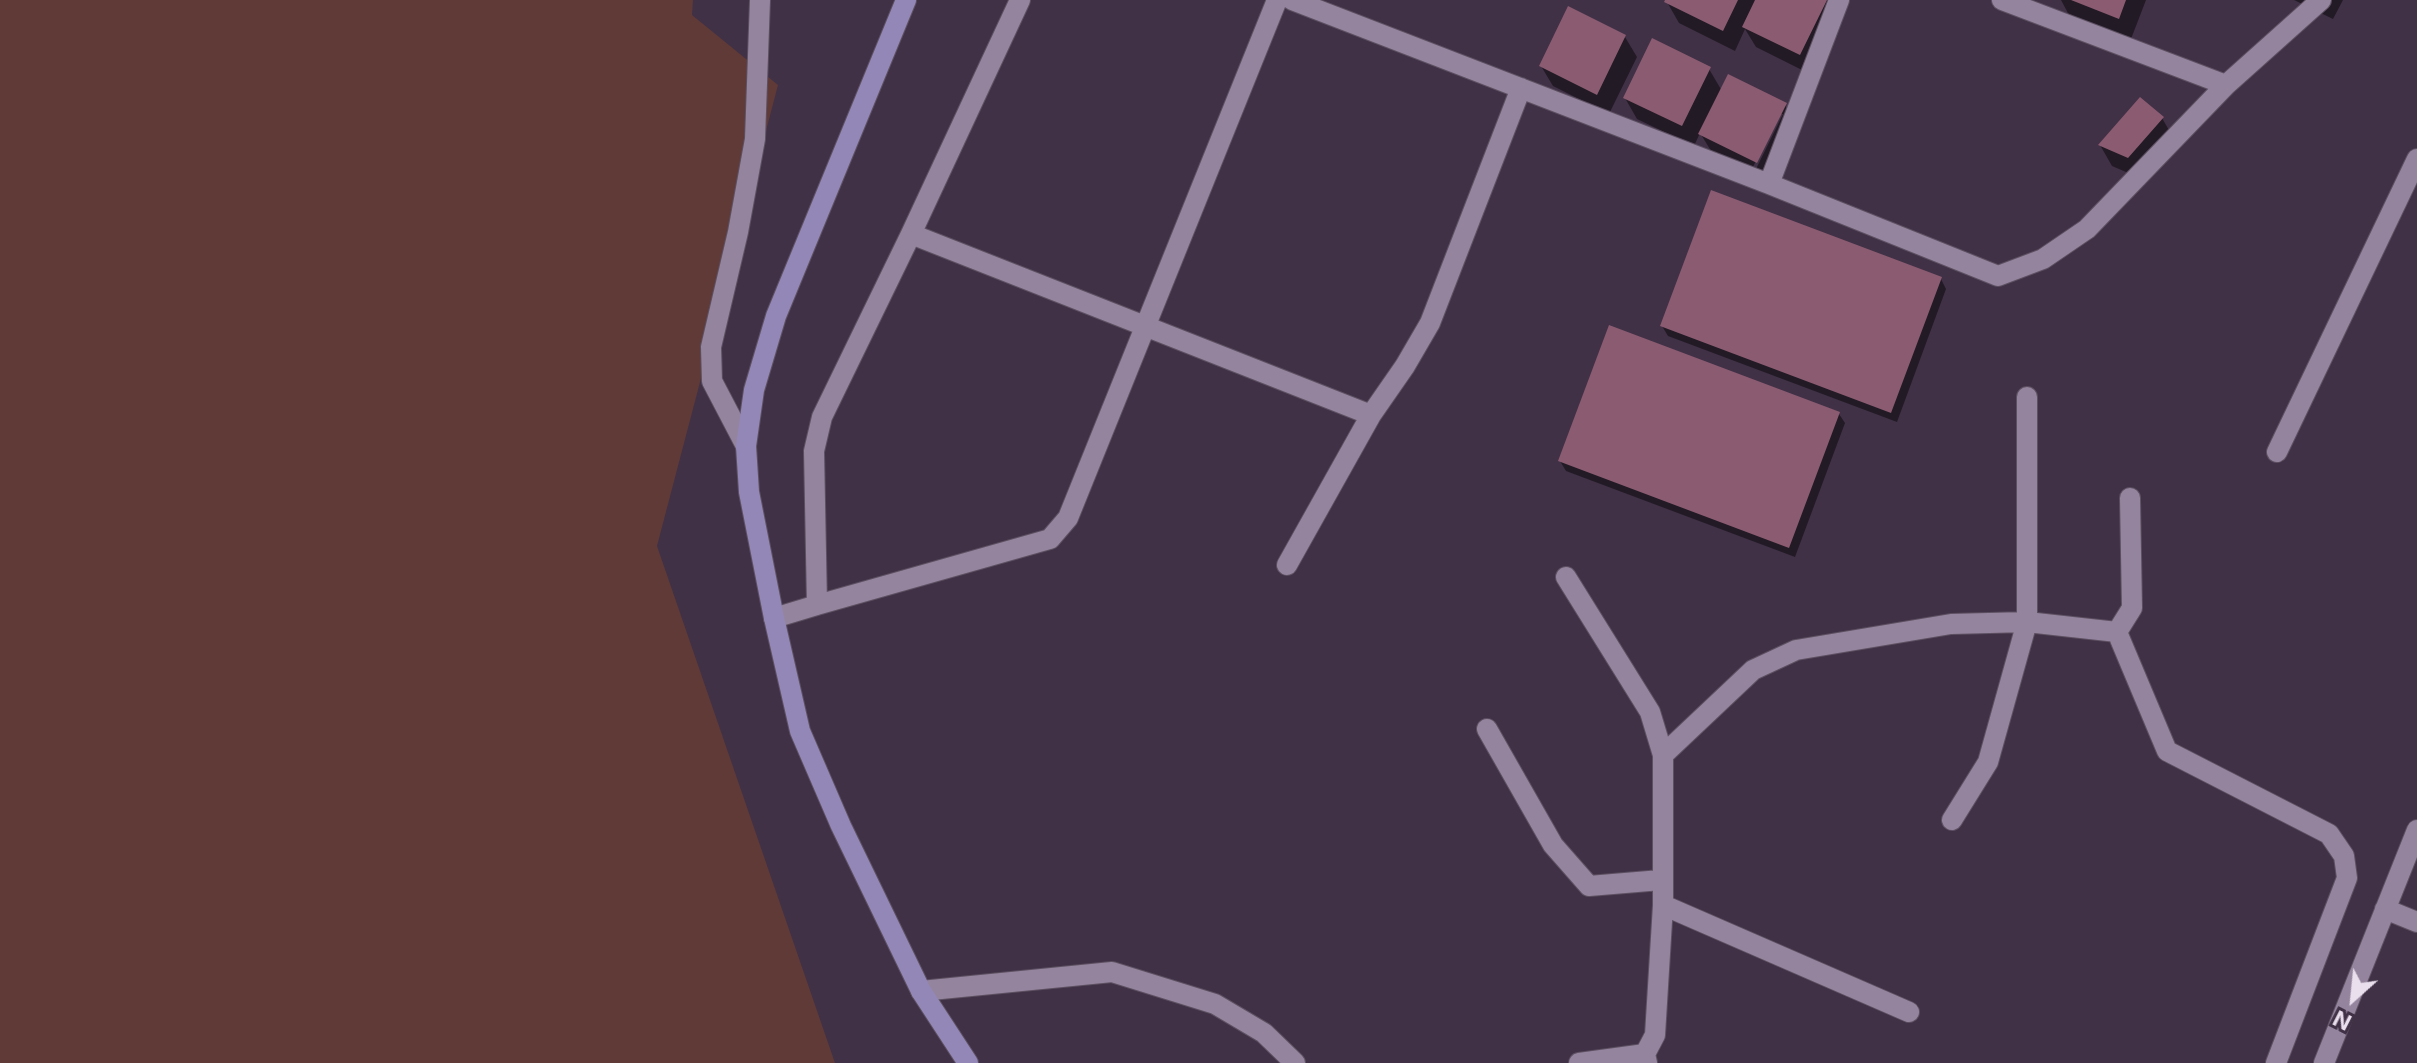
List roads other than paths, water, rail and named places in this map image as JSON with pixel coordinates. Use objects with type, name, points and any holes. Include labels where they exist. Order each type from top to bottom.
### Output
[{"type":"street","points":[[746,446],[712,381],[711,347],[738,232],[755,139],[760,0]]},
{"type":"street","points":[[906,0],[776,316],[754,390],[746,446],[749,492],[800,731],[841,826],[921,991],[968,1063]]},
{"type":"street","points":[[817,605],[814,451],[822,417],[1020,0]]},
{"type":"street","points":[[774,618],[1050,539],[1068,518],[1277,0]]},
{"type":"street","points":[[1292,0],[1998,276],[2043,259],[2087,229],[2226,85],[2321,0]]},
{"type":"street","points":[[1769,184],[1839,0]]},
{"type":"street","points":[[2002,0],[2226,85]]},
{"type":"street","points":[[1287,565],[1371,415],[1430,323],[1521,88]]},
{"type":"street","points":[[2277,452],[2417,159]]},
{"type":"street","points":[[911,234],[1371,415]]},
{"type":"street","points":[[1952,820],[1988,762],[2027,622],[2027,397]]},
{"type":"street","points":[[2117,632],[2132,608],[2130,498]]},
{"type":"street","points":[[1566,577],[1650,712],[1663,755],[1663,905],[1655,1035],[1646,1058],[1579,1063]]},
{"type":"street","points":[[1663,755],[1753,670],[1796,650],[1951,624],[2027,622],[2117,632]]},
{"type":"street","points":[[2117,632],[2167,751],[2329,834],[2344,856],[2347,878],[2276,1063]]},
{"type":"street","points":[[1487,729],[1553,845],[1589,886],[1661,880]]},
{"type":"street","points":[[2324,1063],[2417,830]]},
{"type":"street","points":[[1663,905],[1909,1012]]},
{"type":"street","points":[[2385,909],[2417,922]]},
{"type":"street","points":[[921,991],[1112,972],[1215,1004],[1264,1033],[1295,1063]]}]
